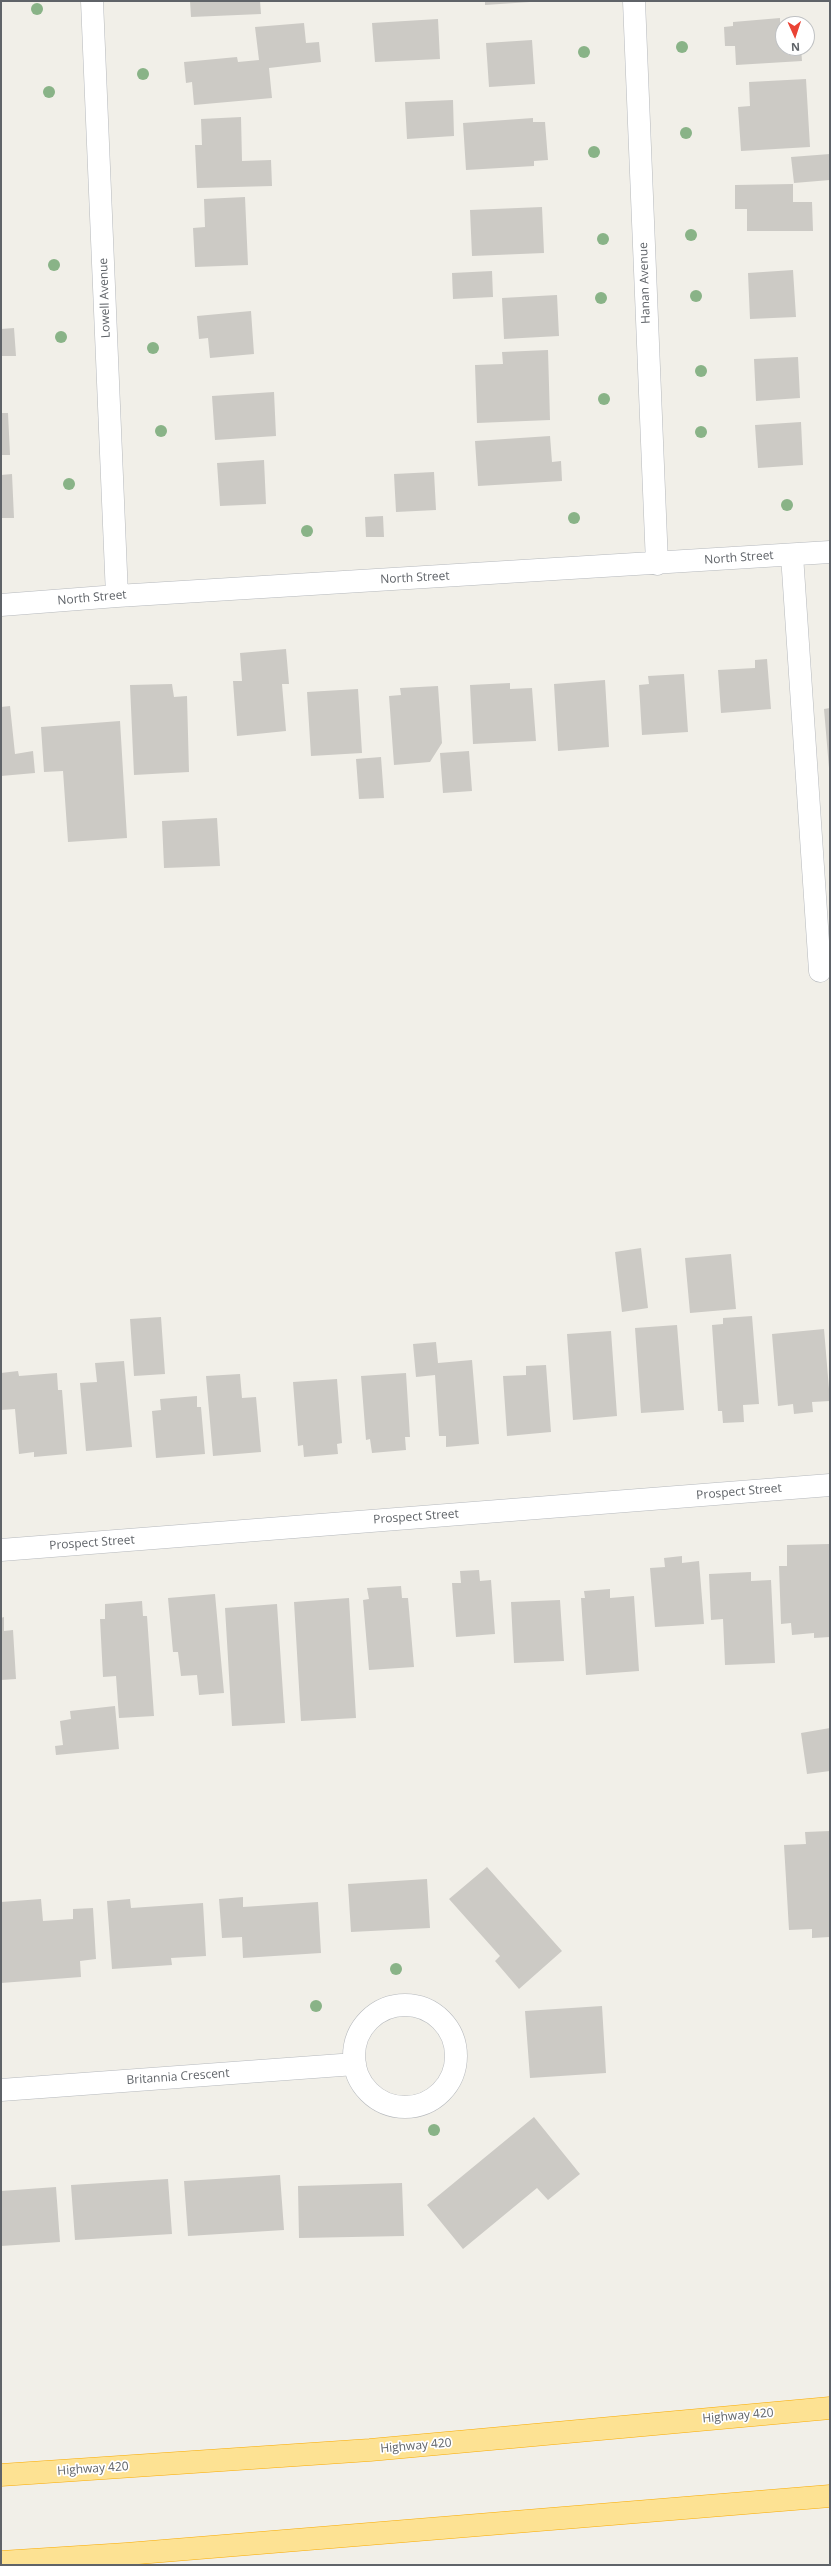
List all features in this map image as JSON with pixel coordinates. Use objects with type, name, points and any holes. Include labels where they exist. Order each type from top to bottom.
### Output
[{"type":"highway","name":"Highway 420","points":[[1,2475],[370,2450],[830,2408]]},
{"type":"highway","points":[[1,2562],[134,2554],[830,2496]]},
{"type":"street","name":"Lowell Avenue","points":[[92,1],[118,596]]},
{"type":"street","name":"Hanan Avenue","points":[[634,1],[657,564]]},
{"type":"street","name":"North Street","points":[[1,606],[118,596],[657,564],[830,552]]},
{"type":"street","points":[[792,554],[820,971]]},
{"type":"street","name":"Prospect Street","points":[[1,1550],[830,1485]]},
{"type":"street","points":[[394,2006],[412,2006],[425,2009],[440,2019],[449,2030],[456,2046],[456,2064],[450,2082],[438,2096],[419,2106],[402,2107],[379,2100],[365,2088],[356,2073],[355,2064],[355,2046],[361,2030],[373,2016],[394,2006]]},
{"type":"street","name":"Britannia Crescent","points":[[1,2090],[355,2064]]},
{"type":"building","points":[[190,1],[260,1],[261,14],[191,17]]},
{"type":"building","points":[[485,1],[530,1],[530,2],[485,5]]},
{"type":"building","points":[[775,18],[775,56],[802,56],[802,61],[736,65],[735,46],[725,46],[724,27],[733,26],[733,22]]},
{"type":"building","points":[[438,19],[440,59],[375,62],[372,23]]},
{"type":"building","points":[[304,23],[306,43],[319,42],[321,62],[269,68],[272,98],[194,105],[192,82],[186,83],[184,62],[237,57],[238,62],[259,60],[255,27]]},
{"type":"building","points":[[532,40],[535,84],[489,87],[486,43]]},
{"type":"building","points":[[806,79],[810,147],[741,151],[738,107],[750,106],[749,82]]},
{"type":"building","points":[[453,100],[454,136],[407,139],[405,102]]},
{"type":"building","points":[[241,117],[242,161],[271,160],[272,186],[197,188],[195,145],[202,145],[201,119]]},
{"type":"building","points":[[533,118],[533,122],[545,122],[548,160],[534,161],[534,166],[466,170],[463,123]]},
{"type":"building","points":[[830,154],[830,180],[794,183],[791,157]]},
{"type":"building","points":[[793,184],[793,202],[812,202],[813,231],[747,231],[747,209],[735,209],[735,185]]},
{"type":"building","points":[[245,197],[248,265],[195,267],[193,228],[205,227],[204,199]]},
{"type":"building","points":[[542,207],[544,253],[472,256],[470,210]]},
{"type":"building","points":[[793,270],[796,317],[750,319],[748,273]]},
{"type":"building","points":[[492,271],[493,297],[453,299],[452,273]]},
{"type":"building","points":[[557,295],[559,336],[504,339],[502,298]]},
{"type":"building","points":[[251,311],[254,354],[210,358],[208,338],[199,339],[197,316]]},
{"type":"building","points":[[14,328],[16,356],[1,356],[1,329]]},
{"type":"building","points":[[548,350],[550,420],[477,423],[475,365],[503,364],[502,352]]},
{"type":"building","points":[[798,357],[800,398],[756,401],[754,359]]},
{"type":"building","points":[[274,392],[276,436],[215,440],[212,396]]},
{"type":"building","points":[[1,413],[8,413],[10,455],[1,455]]},
{"type":"building","points":[[801,422],[803,465],[758,468],[755,425]]},
{"type":"building","points":[[550,436],[552,462],[561,461],[562,481],[478,486],[475,441]]},
{"type":"building","points":[[264,460],[266,504],[220,506],[217,463]]},
{"type":"building","points":[[434,472],[436,510],[396,512],[394,474]]},
{"type":"building","points":[[12,474],[14,518],[1,518],[1,475]]},
{"type":"building","points":[[383,516],[384,537],[366,537],[365,517]]},
{"type":"building","points":[[286,649],[289,684],[282,684],[286,731],[237,736],[233,681],[242,681],[240,653]]},
{"type":"building","points":[[767,659],[771,709],[721,713],[718,670],[755,668],[755,660]]},
{"type":"building","points":[[684,674],[688,732],[642,735],[639,685],[649,684],[648,676]]},
{"type":"building","points":[[605,680],[609,747],[558,751],[554,684]]},
{"type":"building","points":[[510,683],[510,689],[532,688],[536,741],[473,744],[470,685]]},
{"type":"building","points":[[172,684],[174,697],[187,696],[189,772],[134,775],[130,685]]},
{"type":"building","points":[[438,686],[442,743],[430,762],[394,765],[389,696],[401,695],[400,688]]},
{"type":"building","points":[[358,689],[362,753],[311,756],[307,692]]},
{"type":"building","points":[[10,706],[15,754],[33,751],[35,773],[1,776],[1,707]]},
{"type":"building","points":[[830,708],[830,768],[829,768],[824,709]]},
{"type":"building","points":[[120,721],[127,838],[68,842],[63,771],[44,772],[41,727]]},
{"type":"building","points":[[469,751],[472,791],[443,793],[440,753]]},
{"type":"building","points":[[381,757],[384,798],[359,799],[356,759]]},
{"type":"building","points":[[217,818],[220,866],[164,868],[162,821]]},
{"type":"building","points":[[641,1248],[648,1308],[622,1312],[615,1252]]},
{"type":"building","points":[[731,1254],[736,1309],[690,1313],[685,1258]]},
{"type":"building","points":[[752,1316],[759,1404],[743,1405],[744,1422],[723,1423],[722,1411],[718,1411],[712,1325],[723,1324],[723,1318]]},
{"type":"building","points":[[161,1317],[165,1374],[134,1376],[130,1319]]},
{"type":"building","points":[[677,1325],[684,1410],[641,1413],[635,1328]]},
{"type":"building","points":[[824,1329],[830,1401],[812,1402],[813,1412],[794,1414],[793,1404],[778,1406],[772,1334]]},
{"type":"building","points":[[611,1331],[617,1416],[573,1420],[567,1334]]},
{"type":"building","points":[[436,1342],[438,1363],[472,1360],[479,1444],[446,1447],[446,1436],[439,1436],[435,1375],[416,1377],[413,1344]]},
{"type":"building","points":[[124,1361],[132,1447],[86,1451],[80,1383],[97,1382],[95,1363]]},
{"type":"building","points":[[546,1365],[551,1432],[507,1436],[503,1376],[526,1375],[526,1366]]},
{"type":"building","points":[[18,1371],[19,1376],[57,1373],[58,1390],[62,1390],[67,1454],[34,1457],[34,1452],[19,1454],[15,1409],[1,1410],[1,1373]]},
{"type":"building","points":[[406,1373],[410,1437],[405,1437],[406,1450],[372,1453],[370,1439],[366,1440],[361,1376]]},
{"type":"building","points":[[240,1374],[242,1398],[256,1397],[261,1452],[213,1456],[206,1376]]},
{"type":"building","points":[[337,1379],[342,1443],[337,1444],[338,1454],[304,1457],[303,1445],[298,1446],[293,1382]]},
{"type":"building","points":[[197,1396],[197,1407],[201,1407],[205,1454],[156,1458],[152,1411],[161,1410],[160,1399]]},
{"type":"building","points":[[829,1544],[830,1637],[814,1638],[814,1633],[792,1635],[791,1623],[781,1624],[779,1566],[787,1566],[787,1545]]},
{"type":"building","points":[[682,1556],[682,1563],[699,1561],[704,1624],[655,1627],[650,1568],[665,1567],[664,1558]]},
{"type":"building","points":[[479,1570],[480,1581],[491,1580],[495,1634],[456,1637],[452,1583],[461,1583],[460,1571]]},
{"type":"building","points":[[751,1572],[751,1581],[771,1580],[775,1663],[725,1665],[723,1619],[711,1620],[709,1574]]},
{"type":"building","points":[[401,1586],[402,1598],[408,1598],[414,1667],[369,1670],[363,1600],[369,1599],[367,1588]]},
{"type":"building","points":[[610,1589],[610,1598],[634,1596],[639,1671],[586,1675],[581,1598],[585,1598],[584,1591]]},
{"type":"building","points":[[215,1594],[224,1693],[199,1695],[197,1675],[181,1676],[178,1652],[173,1652],[168,1598]]},
{"type":"building","points":[[349,1598],[356,1718],[301,1721],[294,1602]]},
{"type":"building","points":[[560,1600],[564,1661],[514,1663],[511,1602]]},
{"type":"building","points":[[142,1601],[143,1616],[147,1616],[154,1716],[119,1718],[116,1676],[103,1677],[100,1619],[105,1619],[105,1604]]},
{"type":"building","points":[[277,1604],[285,1723],[232,1726],[225,1608]]},
{"type":"building","points":[[4,1617],[4,1631],[13,1630],[16,1679],[1,1680],[1,1618]]},
{"type":"building","points":[[115,1706],[119,1749],[56,1755],[55,1746],[63,1745],[60,1721],[71,1719],[70,1711]]},
{"type":"building","points":[[830,1728],[830,1771],[807,1774],[801,1733]]},
{"type":"building","points":[[830,1831],[830,1937],[812,1938],[812,1929],[789,1930],[784,1845],[806,1844],[805,1832]]},
{"type":"building","points":[[487,1867],[562,1951],[519,1989],[495,1961],[500,1956],[449,1899]]},
{"type":"building","points":[[427,1879],[430,1928],[351,1932],[348,1884]]},
{"type":"building","points":[[243,1897],[243,1907],[318,1902],[321,1953],[243,1958],[242,1937],[222,1938],[219,1899]]},
{"type":"building","points":[[41,1899],[43,1921],[73,1919],[73,1909],[93,1908],[96,1959],[80,1961],[81,1977],[1,1983],[1,1902]]},
{"type":"building","points":[[130,1899],[131,1908],[203,1903],[206,1956],[171,1958],[172,1965],[112,1969],[107,1901]]},
{"type":"building","points":[[602,2006],[606,2073],[530,2078],[525,2011]]},
{"type":"building","points":[[534,2117],[580,2174],[548,2200],[537,2188],[463,2249],[427,2205]]},
{"type":"building","points":[[280,2175],[284,2230],[188,2236],[184,2181]]},
{"type":"building","points":[[168,2179],[172,2234],[75,2240],[71,2185]]},
{"type":"building","points":[[402,2183],[404,2236],[299,2238],[298,2186]]},
{"type":"building","points":[[56,2187],[60,2242],[1,2246],[1,2191]]}]
